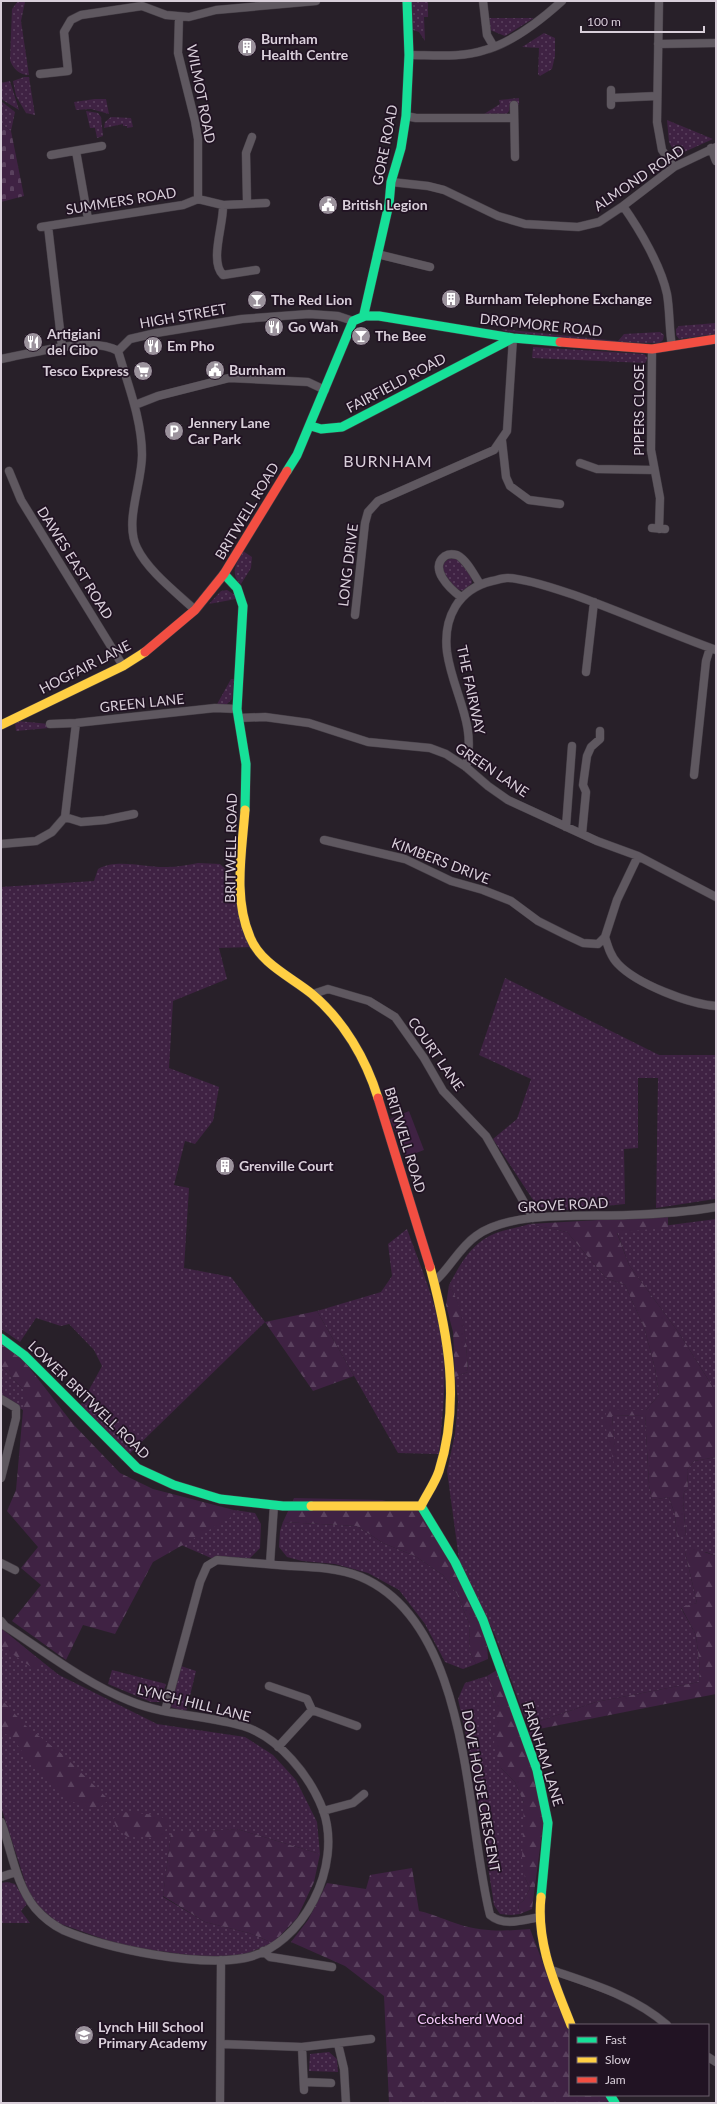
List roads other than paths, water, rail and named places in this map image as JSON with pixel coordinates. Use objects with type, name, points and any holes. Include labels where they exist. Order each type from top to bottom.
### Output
[{"type":"street","points":[[40,74],[68,71],[64,32],[68,23],[74,17],[86,13],[137,3],[166,15],[179,18],[189,18],[216,10],[316,1]]},
{"type":"street","name":"GORE ROAD","points":[[364,314],[364,308],[388,204],[391,182],[401,148],[406,116],[409,55],[407,1]]},
{"type":"street","points":[[483,1],[487,35],[494,46]]},
{"type":"street","points":[[409,55],[467,54],[485,50],[506,41],[541,19],[562,1]]},
{"type":"street","points":[[658,1],[657,122],[662,150],[674,168]]},
{"type":"street","name":"WILMOT ROAD","points":[[179,18],[178,53],[198,134],[198,199]]},
{"type":"street","points":[[658,44],[716,43]]},
{"type":"street","points":[[612,98],[657,96]]},
{"type":"street","points":[[514,105],[515,157]]},
{"type":"street","points":[[406,116],[416,118],[514,118]]},
{"type":"street","points":[[248,202],[246,153],[252,137]]},
{"type":"street","points":[[50,155],[102,146]]},
{"type":"street","points":[[714,148],[716,161]]},
{"type":"street","name":"ALMOND ROAD","points":[[391,182],[428,186],[444,190],[498,216],[525,224],[555,227],[578,227],[599,222],[674,168],[714,148]]},
{"type":"street","points":[[76,151],[88,220]]},
{"type":"street","points":[[198,199],[223,205],[248,202],[266,203]]},
{"type":"street","name":"SUMMERS ROAD","points":[[62,347],[53,258],[44,227],[189,204],[198,199]]},
{"type":"street","points":[[223,205],[223,216],[217,251],[219,271],[223,275],[232,275],[256,270]]},
{"type":"street","points":[[623,206],[634,222],[662,278],[667,295],[672,346]]},
{"type":"street","points":[[377,254],[430,267]]},
{"type":"street","points":[[421,265],[424,256]]},
{"type":"street","name":"HIGH STREET","points":[[118,351],[130,340],[162,331],[242,319],[309,314],[338,316],[353,321]]},
{"type":"street","points":[[353,321],[364,314]]},
{"type":"street","name":"DROPMORE ROAD","points":[[364,314],[514,338],[652,349],[716,339]]},
{"type":"street","name":"BRITWELL ROAD","points":[[353,321],[311,426],[297,456],[224,574],[236,585],[242,595],[237,708],[246,772],[241,871],[242,899],[244,919],[250,938],[261,953],[313,994],[342,1025],[363,1060],[374,1086],[435,1281],[447,1330],[450,1358],[450,1415],[447,1438],[439,1472],[421,1506]]},
{"type":"street","points":[[490,350],[493,344],[492,335]]},
{"type":"street","points":[[514,338],[507,431],[502,441],[506,477],[510,486],[529,500],[560,504]]},
{"type":"street","name":"FAIRFIELD ROAD","points":[[311,426],[321,429],[342,427],[514,338]]},
{"type":"street","points":[[1,359],[62,347],[110,346],[118,351],[134,405],[141,440],[141,474],[134,505],[133,530],[136,547],[145,561],[195,610]]},
{"type":"street","name":"PIPERS CLOSE","points":[[652,349],[651,450],[660,498],[659,529]]},
{"type":"street","points":[[134,405],[158,396],[229,378],[308,382],[325,390]]},
{"type":"street","name":"LONG DRIVE","points":[[355,616],[365,523],[368,512],[378,501],[494,450],[502,441]]},
{"type":"street","name":"PIPERS CLOSE","points":[[580,463],[597,469],[654,470]]},
{"type":"street","name":"DAWES EAST ROAD","points":[[9,471],[20,500],[123,666]]},
{"type":"street","points":[[461,597],[454,592],[439,573],[439,561],[447,555],[455,554],[461,558],[480,584]]},
{"type":"street","name":"HOGFAIR LANE","points":[[3,722],[123,666],[146,651],[195,610],[224,574]]},
{"type":"street","name":"THE FAIRWAY","points":[[466,767],[470,754],[470,733],[447,652],[448,622],[461,597],[480,584],[507,578],[551,587],[645,621],[713,649],[706,662],[694,775]]},
{"type":"street","points":[[586,672],[594,602]]},
{"type":"street","name":"GREEN LANE","points":[[50,724],[76,723],[201,709],[237,708]]},
{"type":"street","name":"GREEN LANE","points":[[238,718],[265,717],[302,722],[368,742],[430,748],[446,754],[466,767],[488,786],[508,800],[582,834],[638,856],[716,898]]},
{"type":"street","points":[[1,844],[36,841],[52,832],[65,817],[76,723]]},
{"type":"street","points":[[582,834],[586,792],[583,785],[587,756],[591,747],[600,740],[600,732]]},
{"type":"street","points":[[566,827],[572,746]]},
{"type":"street","points":[[65,817],[81,822],[105,820],[134,814]]},
{"type":"street","name":"KIMBERS DRIVE","points":[[324,840],[405,859],[451,881],[483,890],[511,901],[538,921],[583,942],[598,944],[605,937]]},
{"type":"street","points":[[638,856],[617,900],[605,937],[610,953],[618,964],[659,990],[716,1006]]},
{"type":"street","name":"COURT LANE","points":[[313,994],[328,989],[369,1002],[394,1017],[424,1058],[443,1091],[486,1136],[533,1218]]},
{"type":"street","name":"GROVE ROAD","points":[[435,1281],[476,1236],[492,1227],[507,1222],[533,1218],[676,1213],[716,1207]]},
{"type":"street","name":"LOWER BRITWELL ROAD","points":[[1,1338],[24,1355],[137,1468],[174,1485],[220,1499],[274,1505],[421,1506]]},
{"type":"street","points":[[1,1399],[16,1408],[16,1418],[2,1478]]},
{"type":"street","points":[[270,1564],[274,1505]]},
{"type":"street","name":"FARNHAM LANE","points":[[421,1506],[441,1536],[483,1620],[522,1727],[540,1784],[547,1814],[540,1917],[551,1970],[571,2024]]},
{"type":"street","name":"DOVE HOUSE CRESCENT","points":[[165,1711],[200,1582],[207,1566],[217,1560],[329,1568],[361,1577],[385,1592],[404,1608],[424,1636],[446,1684],[462,1742],[490,1915],[496,1920],[504,1922],[540,1917]]},
{"type":"street","points":[[2,1566],[14,1570]]},
{"type":"street","name":"LYNCH HILL LANE","points":[[1,1621],[5,1626],[91,1683],[131,1702],[165,1711],[243,1726],[264,1736],[278,1747],[297,1766],[316,1794],[329,1832],[328,1864],[322,1880],[306,1912],[290,1934],[263,1952],[246,1958],[221,1960],[141,1952],[61,1929],[36,1909],[23,1890],[1,1822]]},
{"type":"street","points":[[269,1686],[307,1699],[312,1710],[357,1726]]},
{"type":"street","points":[[278,1747],[312,1710]]},
{"type":"street","points":[[323,1811],[353,1803],[364,1794]]},
{"type":"street","points":[[1,1877],[16,1872]]},
{"type":"street","points":[[263,1952],[270,1957],[332,1967]]},
{"type":"street","points":[[220,2103],[221,1960]]},
{"type":"street","points":[[551,1970],[621,1995],[647,2009],[666,2024]]},
{"type":"street","points":[[221,2044],[302,2047],[371,2039]]},
{"type":"street","points":[[338,2044],[344,2068],[346,2103]]},
{"type":"street","points":[[302,2047],[304,2086],[331,2083]]},
{"type":"place","name":"Burnham Health Centre","points":[[247,47]]},
{"type":"place","name":"British Legion","points":[[328,205]]},
{"type":"place","name":"Burnham Telephone Exchange","points":[[451,299]]},
{"type":"place","name":"The Red Lion","points":[[257,300]]},
{"type":"place","name":"Go Wah","points":[[274,327]]},
{"type":"place","name":"The Bee","points":[[361,336]]},
{"type":"place","name":"Artigiani del Cibo","points":[[33,342]]},
{"type":"place","name":"Em Pho","points":[[153,346]]},
{"type":"place","name":"Burnham","points":[[215,370]]},
{"type":"place","name":"Tesco Express","points":[[143,371]]},
{"type":"place","name":"Jennery Lane Car Park","points":[[174,431]]},
{"type":"place","name":"Grenville Court","points":[[225,1166]]},
{"type":"place","name":"Lynch Hill School Primary Academy","points":[[84,2035]]},
{"type":"district","name":"BURNHAM","points":[[388,461]]},
{"type":"park label","name":"Cocksherd Wood","points":[[470,2019]]}]
